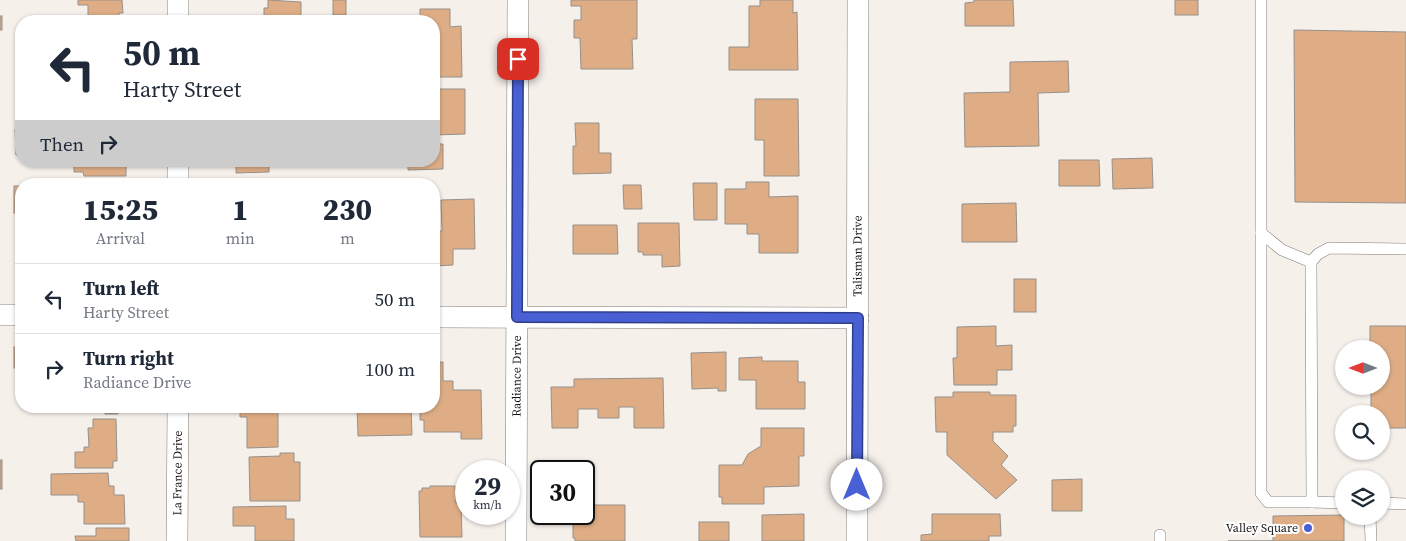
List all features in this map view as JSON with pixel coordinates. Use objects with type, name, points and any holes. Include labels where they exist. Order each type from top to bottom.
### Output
[{"type":"street","points":[[178,0],[178,15]]},
{"type":"street","name":"Radiance Drive","points":[[516,541],[518,0]]},
{"type":"street","name":"Talisman Drive","points":[[857,541],[858,0]]},
{"type":"street","points":[[0,315],[15,315]]},
{"type":"street","points":[[440,317],[858,318]]},
{"type":"street","name":"La France Drive","points":[[177,541],[178,413]]},
{"type":"lane","points":[[1261,0],[1261,493],[1268,502],[1335,503]]},
{"type":"lane","points":[[1261,232],[1282,250],[1311,262]]},
{"type":"lane","points":[[1312,502],[1311,262],[1318,254],[1329,248],[1406,249]]},
{"type":"lane","points":[[1390,503],[1406,504]]},
{"type":"lane","points":[[1370,525],[1371,541]]},
{"type":"building","points":[[78,0],[122,0],[123,13],[119,13],[119,15],[88,15],[88,5],[78,5]]},
{"type":"building","points":[[268,0],[301,2],[301,15],[264,15],[264,8],[268,8]]},
{"type":"building","points":[[333,0],[346,0],[346,15],[333,15]]},
{"type":"building","points":[[571,0],[637,0],[637,39],[632,39],[633,69],[581,69],[580,38],[574,38],[574,20],[581,20],[581,6],[571,6]]},
{"type":"building","points":[[760,0],[793,0],[793,13],[797,12],[798,70],[729,70],[729,47],[749,47],[749,6],[760,6]]},
{"type":"building","points":[[974,0],[1013,0],[1014,26],[965,26],[965,3],[974,2]]},
{"type":"building","points":[[1175,0],[1198,0],[1198,15],[1175,15]]},
{"type":"building","points":[[420,9],[450,9],[450,27],[461,26],[462,77],[440,77],[440,15],[420,15]]},
{"type":"building","points":[[0,16],[2,16],[2,30],[0,30]]},
{"type":"building","points":[[1294,30],[1406,32],[1406,203],[1295,202]]},
{"type":"building","points":[[1068,61],[1069,92],[1038,93],[1039,146],[965,147],[964,93],[1010,92],[1010,62]]},
{"type":"building","points":[[440,89],[465,89],[465,134],[440,135]]},
{"type":"building","points":[[755,99],[798,99],[799,176],[764,176],[764,140],[755,140]]},
{"type":"building","points":[[575,123],[599,123],[599,153],[611,153],[611,173],[573,174],[573,146],[576,146]]},
{"type":"building","points":[[440,144],[443,144],[443,169],[408,170],[408,167],[440,167]]},
{"type":"building","points":[[1152,158],[1153,188],[1113,189],[1112,159]]},
{"type":"building","points":[[1059,160],[1099,160],[1100,186],[1059,186]]},
{"type":"building","points":[[74,167],[126,167],[126,176],[84,176],[83,172],[74,172]]},
{"type":"building","points":[[236,167],[269,167],[269,172],[236,173]]},
{"type":"building","points":[[746,182],[769,182],[769,197],[798,196],[798,253],[759,253],[759,234],[747,234],[747,224],[725,224],[725,189],[746,189]]},
{"type":"building","points":[[693,183],[717,183],[717,220],[694,220]]},
{"type":"building","points":[[623,185],[641,185],[642,209],[624,209]]},
{"type":"building","points":[[14,186],[15,186],[15,213]]},
{"type":"building","points":[[474,199],[475,249],[453,249],[453,265],[440,266],[441,200]]},
{"type":"building","points":[[1016,203],[1017,242],[962,242],[962,204]]},
{"type":"building","points":[[638,223],[679,223],[680,266],[662,267],[662,255],[643,255],[643,252],[638,252]]},
{"type":"building","points":[[573,225],[617,225],[618,254],[573,254]]},
{"type":"building","points":[[1014,279],[1036,279],[1036,312],[1014,312]]},
{"type":"building","points":[[996,326],[996,346],[1012,345],[1012,370],[997,370],[997,385],[954,385],[953,358],[957,358],[957,327]]},
{"type":"building","points":[[1370,326],[1406,326],[1406,428],[1390,428],[1390,405],[1371,405],[1371,395],[1390,395],[1390,340],[1370,340]]},
{"type":"building","points":[[14,347],[15,347],[15,368]]},
{"type":"building","points":[[726,352],[726,391],[718,391],[718,388],[692,389],[691,353]]},
{"type":"building","points":[[762,357],[762,361],[798,361],[798,382],[805,382],[805,409],[756,409],[756,380],[739,380],[739,358]]},
{"type":"building","points":[[440,362],[443,362],[443,381],[453,381],[453,390],[481,390],[482,439],[461,439],[461,432],[424,432],[424,420],[420,420],[420,413],[440,413]]},
{"type":"building","points":[[663,378],[664,428],[634,428],[634,407],[619,407],[619,418],[598,418],[598,409],[578,409],[578,428],[552,428],[551,387],[574,387],[574,379]]},
{"type":"building","points":[[953,392],[990,392],[990,395],[1016,395],[1016,426],[1013,426],[1013,432],[993,432],[993,441],[1008,456],[1001,465],[1017,480],[996,499],[947,455],[947,432],[936,432],[935,397],[953,397]]},
{"type":"building","points":[[240,413],[278,413],[278,447],[247,448],[247,417],[240,417]]},
{"type":"building","points":[[357,413],[411,413],[412,435],[358,436]]},
{"type":"building","points":[[93,419],[116,419],[117,461],[113,461],[113,468],[75,468],[75,452],[84,452],[84,447],[89,447],[88,428],[93,428]]},
{"type":"building","points":[[761,428],[804,428],[804,456],[799,456],[799,486],[764,487],[764,504],[722,504],[722,497],[719,497],[719,465],[742,465],[748,454],[761,446]]},
{"type":"building","points":[[280,453],[294,453],[294,462],[300,462],[300,501],[250,501],[249,457],[280,456]]},
{"type":"building","points":[[0,460],[2,460],[2,489],[0,489]]},
{"type":"building","points":[[108,473],[109,486],[114,486],[114,495],[124,495],[125,524],[84,524],[84,502],[78,502],[78,495],[51,495],[51,474]]},
{"type":"building","points":[[1082,479],[1082,511],[1052,511],[1052,480]]},
{"type":"building","points":[[430,486],[455,486],[455,525],[462,525],[462,537],[420,537],[419,491],[422,491],[422,488],[430,488]]},
{"type":"building","points":[[595,505],[625,505],[625,541],[575,541],[575,538],[573,538],[573,525],[595,525]]},
{"type":"building","points":[[286,506],[286,519],[294,519],[294,541],[255,541],[255,526],[233,526],[233,507]]},
{"type":"building","points":[[804,514],[804,541],[762,541],[762,515]]},
{"type":"building","points":[[932,514],[1000,514],[1001,536],[989,536],[989,541],[921,541],[921,535],[932,534]]},
{"type":"building","name":"Valley Square","points":[[1335,515],[1335,525],[1344,525],[1344,541],[1273,541],[1273,516]]},
{"type":"building","points":[[699,522],[729,522],[729,541],[699,541]]},
{"type":"building","points":[[96,528],[129,528],[129,541],[76,541],[75,536],[96,536]]},
{"type":"place","name":"Valley Square","points":[[1308,528]]},
{"type":"route","points":[[518,59],[517,317],[858,318],[857,485]]}]
